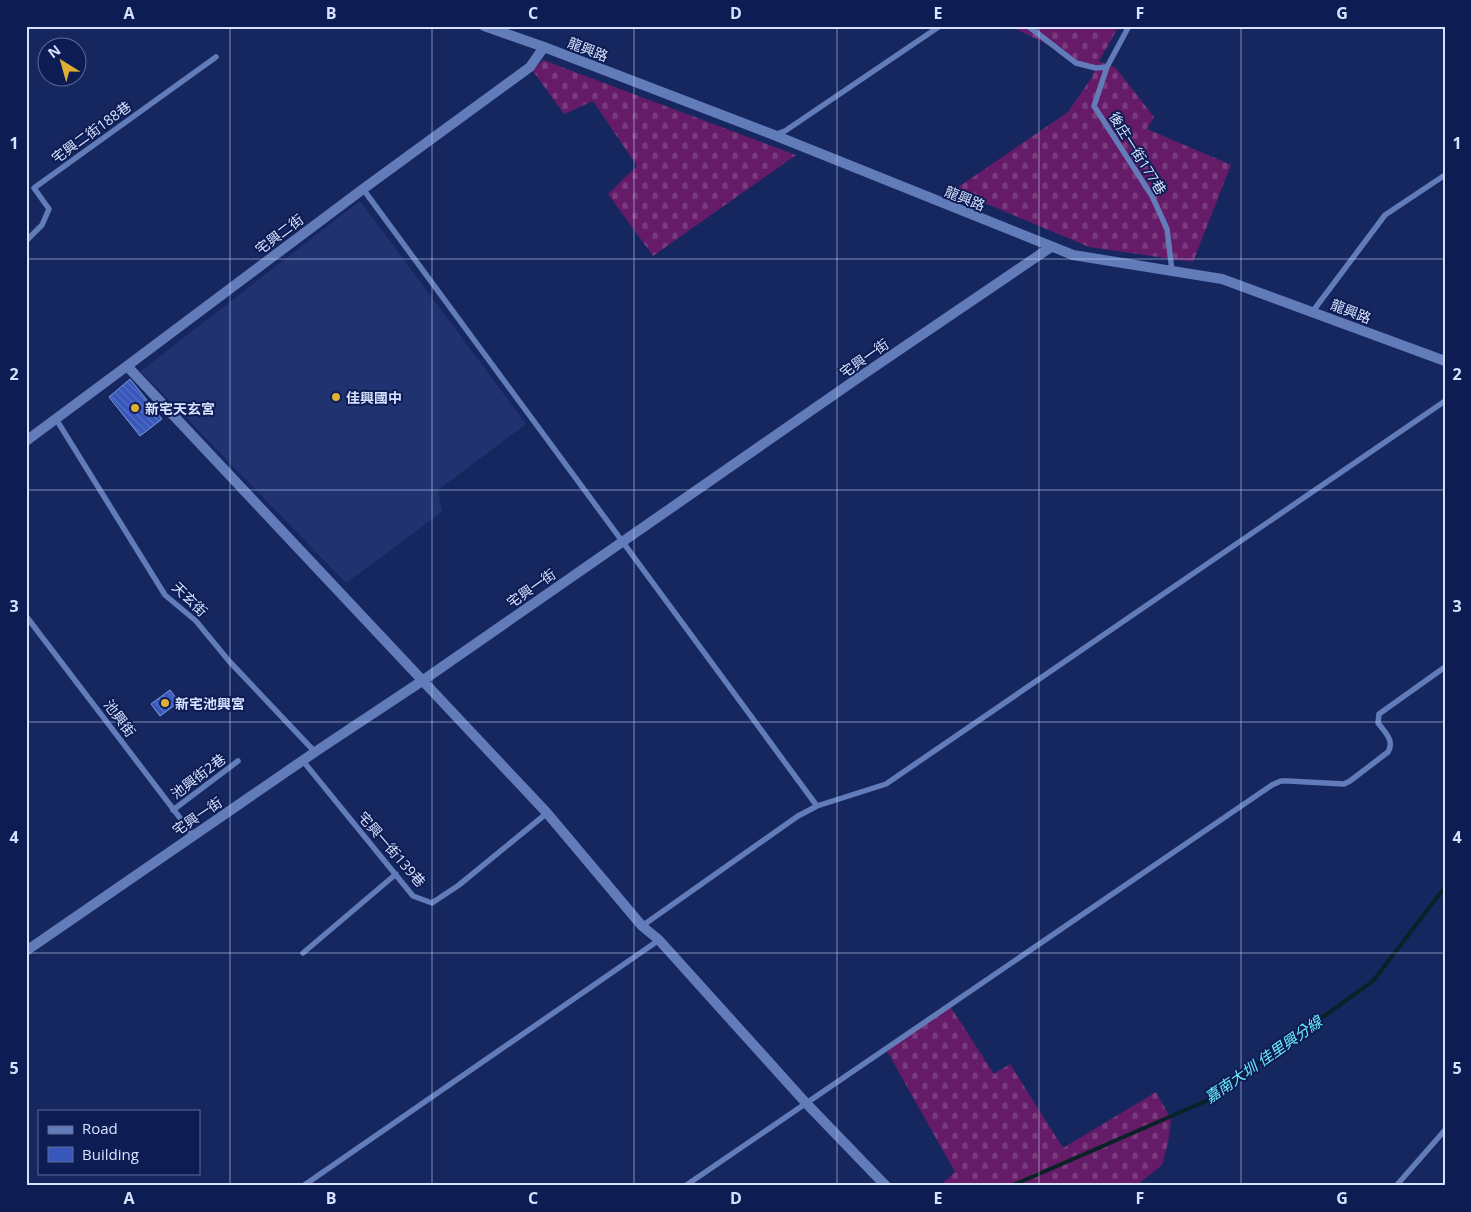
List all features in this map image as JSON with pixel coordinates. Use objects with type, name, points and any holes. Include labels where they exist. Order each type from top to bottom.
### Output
[{"type":"street","name":"龍興路","points":[[484,26],[774,135],[1073,255],[1222,279],[1445,361]]},
{"type":"street","name":"宅興二街","points":[[26,441],[362,189],[530,67],[544,47]]},
{"type":"street","name":"宅興一街","points":[[26,951],[1051,247]]},
{"type":"street","points":[[126,366],[547,813],[642,926],[658,940],[805,1102],[886,1186]]},
{"type":"lane","points":[[774,135],[785,131],[940,26]]},
{"type":"lane","points":[[1028,26],[1076,63],[1096,68],[1107,67]]},
{"type":"lane","name":"後庄一街177巷","points":[[1129,26],[1107,67],[1094,106],[1152,196],[1167,229],[1172,271]]},
{"type":"lane","name":"宅興二街188巷","points":[[26,241],[42,225],[50,209],[34,188],[216,57]]},
{"type":"lane","points":[[1313,311],[1385,215],[1445,175]]},
{"type":"lane","points":[[362,189],[817,806]]},
{"type":"lane","points":[[642,926],[798,816],[817,806],[886,784],[1445,401]]},
{"type":"lane","name":"天玄街","points":[[56,419],[165,595],[196,621],[229,661],[315,752]]},
{"type":"lane","name":"池興街","points":[[26,616],[193,835]]},
{"type":"lane","points":[[685,1186],[805,1102],[1272,785],[1282,781],[1338,785],[1350,782],[1391,748],[1390,741],[1378,723],[1379,714],[1445,667]]},
{"type":"lane","name":"池興街2巷","points":[[174,810],[238,761]]},
{"type":"lane","name":"宅興一街139巷","points":[[303,761],[413,896],[432,903],[459,885],[547,813]]},
{"type":"lane","points":[[304,953],[396,874]]},
{"type":"lane","points":[[303,1186],[658,940]]},
{"type":"lane","points":[[1396,1186],[1445,1130]]},
{"type":"shaded area","name":"佳興國中","points":[[360,201],[526,424],[438,490],[442,512],[346,583],[141,371]]},
{"type":"green space","points":[[1010,26],[1119,26],[1099,61],[1116,68],[1154,117],[1147,129],[1231,165],[1193,262],[1089,247],[954,190],[1068,112],[1096,68],[1076,63],[1055,48]]},
{"type":"green space","points":[[543,60],[796,155],[653,256],[608,194],[637,166],[593,101],[564,114],[533,71]]},
{"type":"green space","points":[[950,1006],[994,1074],[1010,1064],[1063,1148],[1156,1092],[1171,1119],[1168,1143],[1162,1165],[1136,1186],[946,1186],[944,1182],[955,1172],[887,1051]]},
{"type":"building","name":"新宅天玄宮","points":[[130,379],[162,419],[140,436],[109,397]]},
{"type":"building","name":"新宅池興宮","points":[[170,690],[179,702],[160,716],[151,704]]},
{"type":"waterway","name":"嘉南大圳 佳里興分線","points":[[1011,1186],[1206,1101],[1373,981],[1445,887]]},
{"type":"place","name":"佳興國中","points":[[336,397]]},
{"type":"place","name":"新宅天玄宮","points":[[135,408]]},
{"type":"place","name":"新宅池興宮","points":[[165,703]]}]
